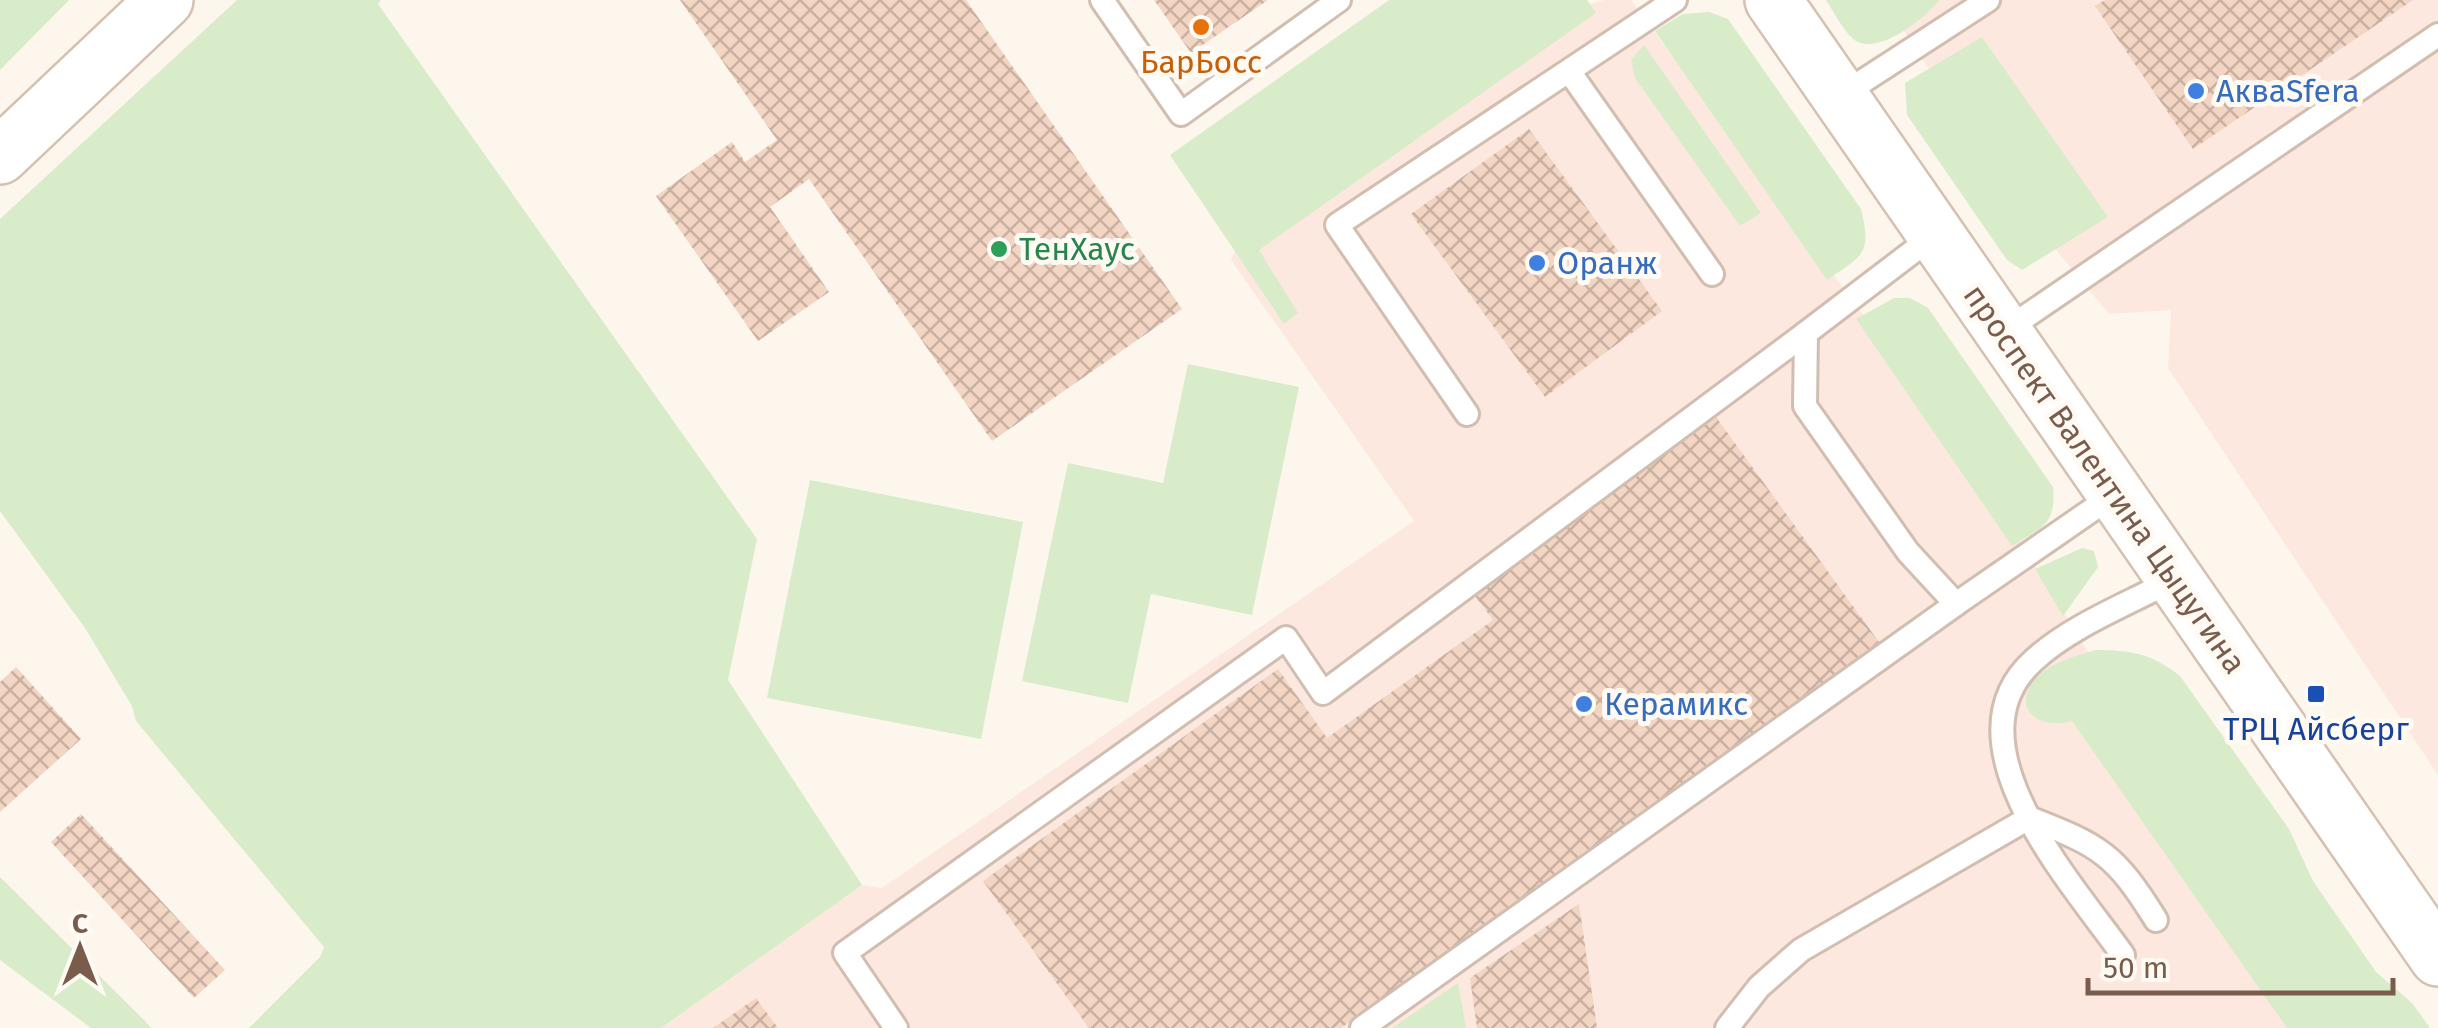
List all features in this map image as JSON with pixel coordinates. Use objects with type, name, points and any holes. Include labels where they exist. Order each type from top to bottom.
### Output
[{"type":"street","points":[[0,156],[165,0]]},
{"type":"street","name":"проспект Валентина Цыцугина","points":[[1773,0],[2438,958]]},
{"type":"lane","points":[[1102,0],[1181,114],[1338,0]]},
{"type":"lane","points":[[1466,414],[1337,226],[1571,74],[1675,0]]},
{"type":"lane","points":[[1840,96],[1988,0]]},
{"type":"lane","points":[[2003,332],[2438,36]]},
{"type":"lane","points":[[1571,74],[1712,274]]},
{"type":"lane","points":[[896,1028],[844,953],[1286,638],[1323,692],[1936,234]]},
{"type":"lane","points":[[1806,333],[1805,406],[1908,552],[1956,604]]},
{"type":"lane","points":[[1362,1028],[2114,494]]},
{"type":"lane","points":[[2123,955],[2029,818],[2012,783],[2002,744],[2004,709],[2014,682],[2035,658],[2174,579]]},
{"type":"lane","points":[[2029,818],[2087,841],[2126,872],[2156,920]]},
{"type":"lane","points":[[1727,1028],[1759,987],[1801,950],[2029,818]]},
{"type":"shaded area","points":[[1604,0],[1631,0],[1970,460],[2103,676],[2347,1028],[661,1028],[862,885],[882,888],[1414,521],[1231,260],[1242,236],[1564,12]]},
{"type":"shaded area","points":[[1884,0],[2438,0],[2438,775],[2168,368],[2171,310],[2109,314],[2013,198]]},
{"type":"green space","points":[[0,0],[69,0],[0,70]]},
{"type":"green space","points":[[237,0],[381,0],[378,4],[757,539],[728,680],[862,885],[661,1028],[249,1028],[320,957],[324,947],[136,721],[132,706],[85,628],[0,511],[0,219]]},
{"type":"green space","points":[[1389,0],[1587,0],[1596,13],[1259,250],[1298,313],[1284,324],[1170,155]]},
{"type":"green space","points":[[1826,0],[1939,0],[1900,33],[1887,40],[1863,44],[1849,35]]},
{"type":"green space","points":[[1709,12],[1728,19],[1861,209],[1865,236],[1862,252],[1827,280],[1655,31],[1683,14]]},
{"type":"green space","points":[[1982,37],[2108,217],[2022,270],[2007,260],[1907,115],[1905,83]]},
{"type":"green space","points":[[1644,45],[1761,213],[1740,226],[1635,78],[1631,60]]},
{"type":"green space","points":[[1894,298],[1910,298],[1928,308],[2053,487],[2052,510],[2045,524],[2012,546],[1856,319]]},
{"type":"green space","points":[[1188,364],[1299,387],[1252,615],[1151,594],[1128,703],[1022,681],[1068,463],[1163,483]]},
{"type":"green space","points":[[810,480],[1023,522],[981,739],[767,698]]},
{"type":"green space","points":[[2082,548],[2094,551],[2098,567],[2063,616],[2035,569]]},
{"type":"green space","points":[[2096,650],[2141,655],[2180,676],[2289,829],[2313,881],[2376,972],[2412,1003],[2430,1028],[2287,1028],[2072,721],[2037,719],[2026,706],[2030,687],[2044,671]]},
{"type":"green space","points":[[0,877],[151,1028],[91,1028],[0,960]]},
{"type":"green space","points":[[1458,983],[1466,1028],[1392,1028]]},
{"type":"building","name":"ТенХаус","points":[[680,0],[966,0],[1182,309],[992,441],[809,179],[770,207],[829,292],[758,341],[656,196],[732,142],[745,162],[777,140]]},
{"type":"building","name":"БарБосс","points":[[1154,0],[1268,0],[1191,53]]},
{"type":"building","points":[[2105,0],[2413,0],[2193,149],[2095,6]]},
{"type":"building","name":"Оранж","points":[[1529,129],[1662,311],[1545,397],[1411,214]]},
{"type":"building","name":"Керамикс","points":[[1716,417],[1879,642],[1341,1028],[1089,1028],[983,881],[1278,669],[1327,738],[1493,620],[1472,592]]},
{"type":"building","points":[[16,667],[81,739],[0,812],[0,682]]},
{"type":"building","points":[[81,814],[225,970],[194,998],[51,842]]},
{"type":"building","points":[[1579,904],[1597,1028],[1477,1028],[1470,978]]},
{"type":"building","points":[[756,998],[778,1028],[713,1028]]},
{"type":"place","name":"БарБосс","points":[[1201,27]]},
{"type":"place","name":"АкваSfera","points":[[2196,91]]},
{"type":"place","name":"ТенХаус","points":[[999,249]]},
{"type":"place","name":"Оранж","points":[[1537,263]]},
{"type":"place","name":"ТРЦ Айсберг","points":[[2316,694]]},
{"type":"place","name":"Керамикс","points":[[1584,704]]}]
